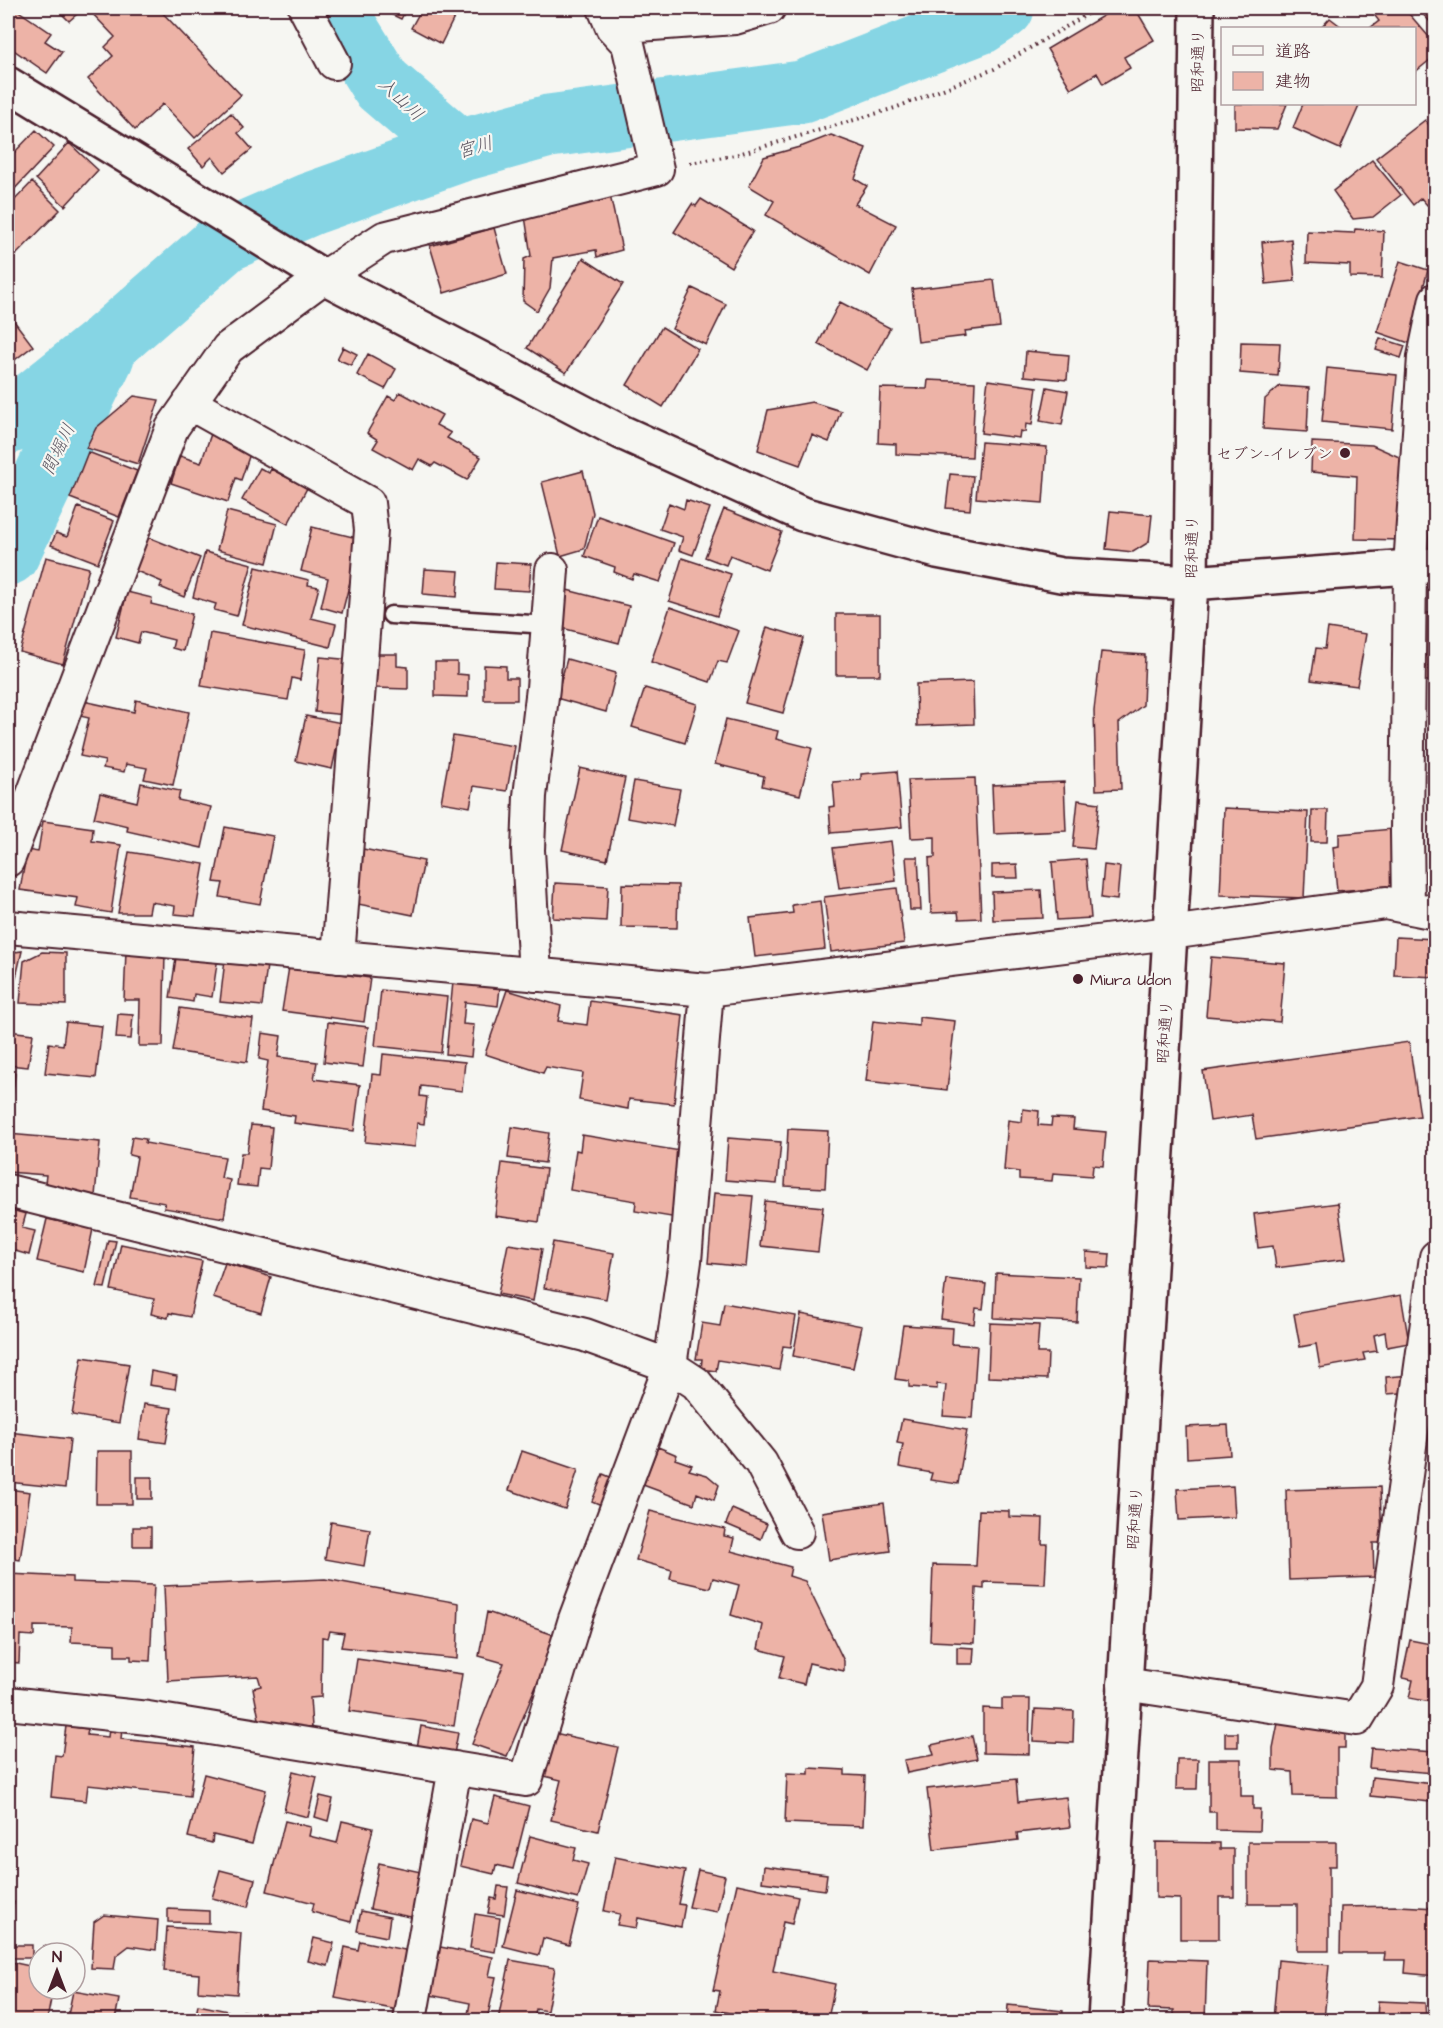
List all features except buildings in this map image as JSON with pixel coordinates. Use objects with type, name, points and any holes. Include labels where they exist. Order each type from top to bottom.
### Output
[{"type":"street","points":[[305,8],[334,63]]},
{"type":"street","points":[[8,860],[172,428],[228,348],[324,277],[384,238],[655,160],[614,26],[735,18],[769,8]]},
{"type":"street","name":"昭和通り","points":[[1105,2020],[1191,583],[1197,8]]},
{"type":"street","points":[[8,84],[324,277],[621,432],[802,514],[937,551],[1061,575],[1191,583],[1423,566]]},
{"type":"street","points":[[8,927],[707,990],[1170,933],[1386,903],[1422,910],[1407,832],[1423,566],[1424,357],[1436,299]]},
{"type":"street","points":[[189,403],[368,503],[371,530],[338,957]]},
{"type":"street","points":[[535,975],[528,850],[552,570]]},
{"type":"street","points":[[8,1703],[148,1718],[525,1780],[575,1619],[670,1366],[685,1261],[707,990]]},
{"type":"street","points":[[8,1191],[585,1335],[670,1366],[696,1383],[761,1463],[797,1532]]},
{"type":"street","points":[[1124,1684],[1357,1719],[1377,1686],[1436,1257]]},
{"type":"street","points":[[410,2020],[455,1768]]},
{"type":"lane","points":[[391,615],[548,625]]},
{"type":"path","points":[[655,160],[735,155],[895,108],[994,69],[1098,8]]},
{"type":"waterway","name":"入山川","points":[[334,8],[381,84],[459,151]]},
{"type":"waterway","name":"宮川","points":[[8,423],[108,343],[225,241],[310,204],[459,151],[549,126],[802,92],[980,23],[1003,8]]},
{"type":"waterway","name":"間堀川","points":[[8,554],[103,356]]},
{"type":"place","name":"セブン-イレブン","points":[[1345,453]]},
{"type":"place","name":"Miura Udon","points":[[1078,979]]}]
